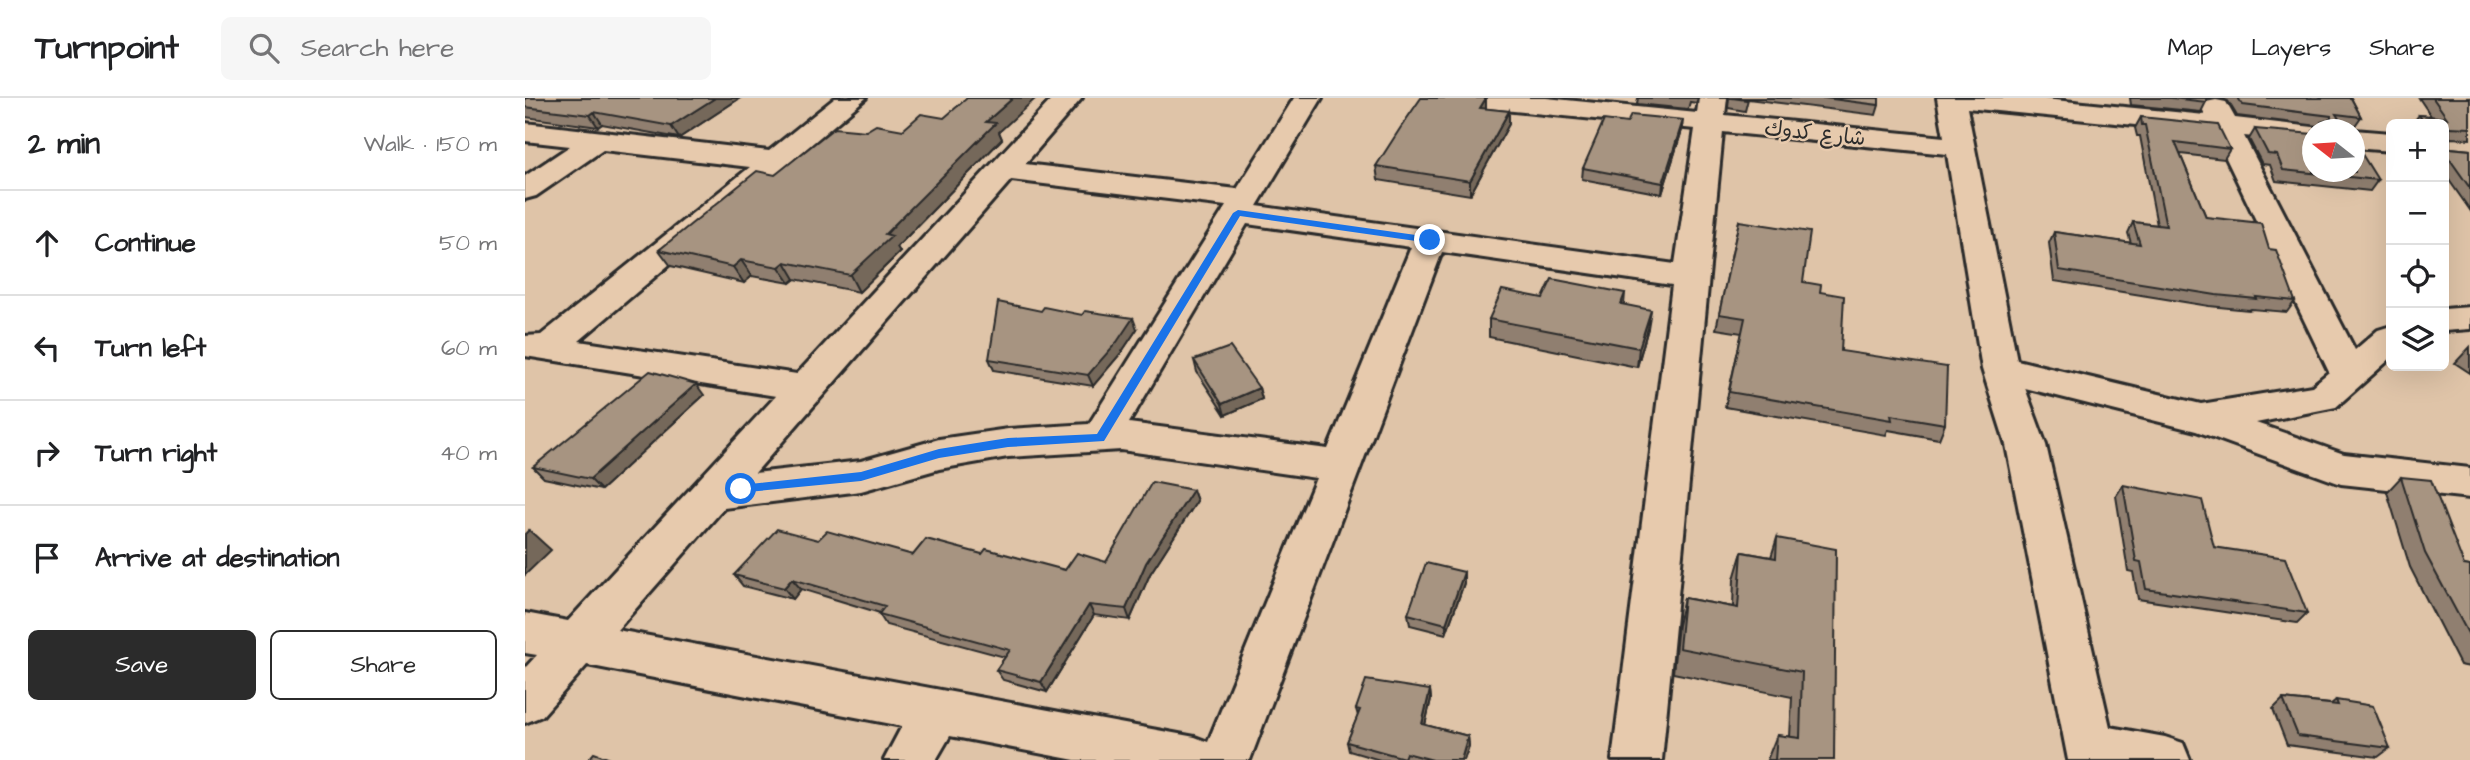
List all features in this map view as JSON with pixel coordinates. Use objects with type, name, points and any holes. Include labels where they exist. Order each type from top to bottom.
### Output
[{"type":"street","points":[[536,347],[852,98]]},
{"type":"street","points":[[525,701],[1068,98]]},
{"type":"street","points":[[1100,438],[1308,98]]},
{"type":"street","name":"شارع كدوك","points":[[1462,98],[1712,110],[1959,147]]},
{"type":"street","points":[[2165,760],[2092,753],[2026,445],[2000,369],[1951,98],[2218,112],[2302,132]]},
{"type":"street","points":[[1637,760],[1690,277],[1712,110]]},
{"type":"street","points":[[2218,112],[2349,375]]},
{"type":"street","points":[[525,132],[775,161]]},
{"type":"street","points":[[2365,140],[2386,142]]},
{"type":"street","points":[[525,190],[596,141]]},
{"type":"street","points":[[1003,170],[1242,206],[1430,240],[1690,277]]},
{"type":"street","points":[[1225,760],[1430,240]]},
{"type":"street","points":[[2449,320],[2470,318]]},
{"type":"street","points":[[2201,418],[2323,398],[2386,342]]},
{"type":"street","points":[[536,347],[806,388]]},
{"type":"street","points":[[2000,369],[2201,418],[2341,470],[2470,483]]},
{"type":"street","points":[[709,494],[861,476],[939,454],[1008,443],[1100,438],[1135,438],[1341,466]]},
{"type":"street","points":[[525,633],[1195,760]]},
{"type":"street","points":[[909,760],[938,712]]},
{"type":"building","points":[[525,98],[715,98],[671,126],[594,112],[590,115],[525,107]]},
{"type":"building","points":[[967,98],[1013,98],[986,122],[996,123],[885,234],[892,236],[850,275],[785,262],[779,267],[741,260],[733,267],[659,250],[757,171],[775,175],[834,128],[866,131],[876,125],[903,130],[921,114],[944,118]]},
{"type":"building","points":[[1421,98],[1486,98],[1480,108],[1509,111],[1470,181],[1376,166]]},
{"type":"building","points":[[1824,98],[1879,98],[1879,105]]},
{"type":"building","points":[[2171,98],[2206,98],[2206,102]]},
{"type":"building","points":[[2238,98],[2351,98],[2361,117],[2336,114],[2339,119],[2331,119],[2331,116],[2243,105]]},
{"type":"building","points":[[2433,98],[2470,98],[2470,128],[2450,127],[2450,148],[2470,150],[2470,188],[2449,158],[2449,119],[2422,119],[2419,115],[2447,118]]},
{"type":"building","points":[[1631,115],[1683,120],[1663,183],[1583,168],[1604,120],[1627,123]]},
{"type":"building","points":[[2141,117],[2218,125],[2230,149],[2175,142],[2206,217],[2261,223],[2269,249],[2276,250],[2295,301],[2216,295],[2059,270],[2054,232],[2140,244],[2133,222],[2166,226],[2145,125],[2142,125]]},
{"type":"building","points":[[2255,129],[2302,133],[2302,172],[2283,170],[2277,155],[2268,154]]},
{"type":"building","points":[[2365,159],[2378,180],[2365,179]]},
{"type":"building","points":[[1739,221],[1810,232],[1803,282],[1821,285],[1820,292],[1844,296],[1841,351],[1947,367],[1945,424],[1891,415],[1892,420],[1729,392],[1745,318],[1719,314]]},
{"type":"building","points":[[1552,279],[1625,293],[1621,304],[1651,310],[1639,348],[1489,319],[1502,290],[1543,298]]},
{"type":"building","points":[[998,302],[1041,311],[1044,307],[1082,315],[1085,311],[1133,318],[1117,342],[1088,375],[989,359]]},
{"type":"building","points":[[1230,347],[1259,388],[1222,404],[1194,360]]},
{"type":"building","points":[[650,371],[696,384],[590,479],[533,467]]},
{"type":"building","points":[[2401,477],[2431,480],[2464,565],[2470,566],[2470,637],[2425,553]]},
{"type":"building","points":[[1152,482],[1193,490],[1146,563],[1126,609],[1089,605],[1041,682],[996,670],[1010,650],[879,614],[885,606],[792,579],[784,588],[734,575],[777,529],[818,540],[827,531],[913,555],[926,539],[982,554],[986,549],[1065,570],[1077,553],[1106,562]]},
{"type":"building","points":[[2123,485],[2202,500],[2214,547],[2285,558],[2307,613],[2146,589],[2141,562],[2136,561]]},
{"type":"building","points":[[1777,538],[1836,549],[1834,760],[1775,760],[1777,735],[1800,738],[1802,672],[1679,648],[1684,598],[1738,608],[1742,552],[1776,558]]},
{"type":"building","points":[[1426,563],[1464,572],[1446,624],[1408,614]]},
{"type":"building","points":[[1366,680],[1430,690],[1422,724],[1468,736],[1461,760],[1433,760],[1406,753],[1404,758],[1347,742],[1360,710],[1356,709]]},
{"type":"building","points":[[2283,699],[2338,705],[2336,700],[2373,706],[2390,748],[2298,736]]},
{"type":"building","points":[[594,753],[613,760],[588,760]]},
{"type":"route","points":[[741,489],[861,476],[939,454],[1008,443],[1100,438],[1238,213],[1430,240]]}]
